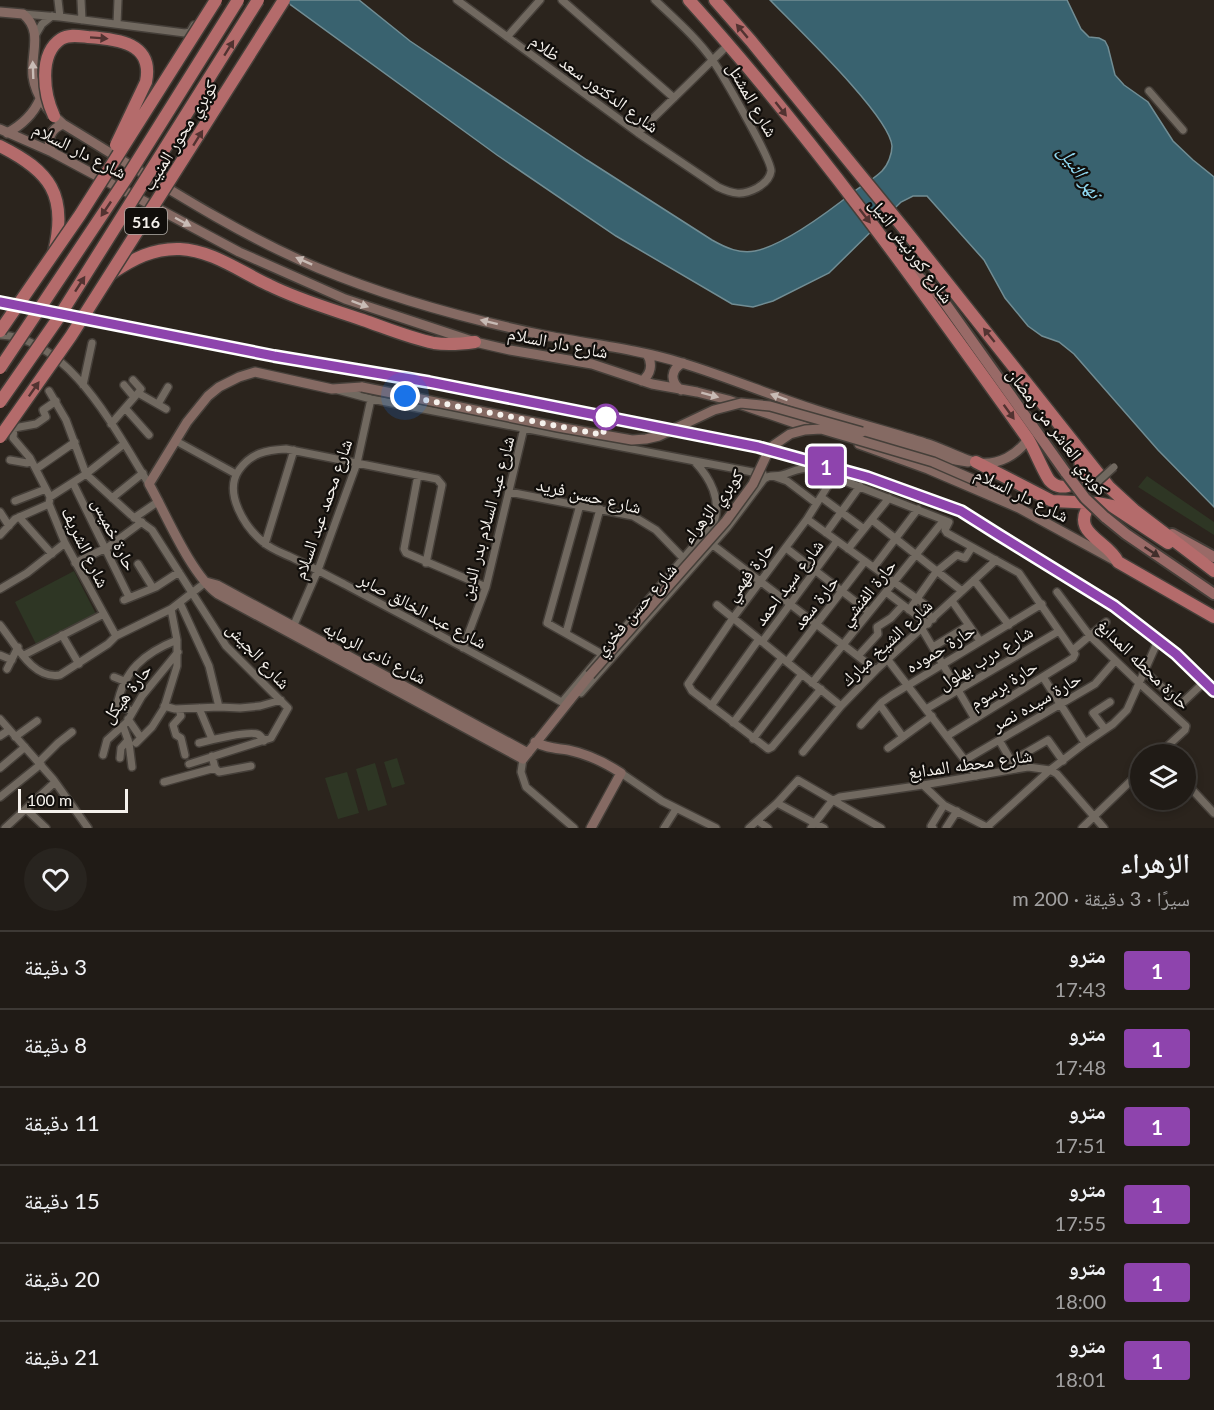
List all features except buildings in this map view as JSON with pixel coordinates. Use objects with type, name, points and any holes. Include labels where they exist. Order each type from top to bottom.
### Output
[{"type":"highway","points":[[0,333],[53,255],[216,0]]},
{"type":"highway","name":"كوبري محور المنيب","points":[[0,368],[126,179],[238,0]]},
{"type":"highway","name":"كوبري محور المنيب","points":[[0,402],[57,320],[258,0]]},
{"type":"highway","name":"كوبري محور المنيب","points":[[0,436],[71,336],[284,0]]},
{"type":"highway","name":"شارع كورنيش النيل","points":[[689,0],[729,44],[900,262],[1028,439],[1038,455],[1047,478],[1058,486],[1069,486],[1078,478],[1081,467],[1078,447]]},
{"type":"highway","name":"شارع كورنيش النيل","points":[[717,1],[906,231],[1116,495],[1214,570]]},
{"type":"highway","points":[[58,120],[46,94],[46,74],[50,51],[62,39],[68,36],[116,39],[135,48],[146,61],[148,71],[146,82],[95,189]]},
{"type":"highway","points":[[0,146],[28,161],[45,178],[51,188],[56,200],[60,224],[53,255]]},
{"type":"highway","points":[[112,273],[147,253],[164,249],[197,251],[286,293],[392,330],[434,343],[475,342]]},
{"type":"highway","points":[[976,462],[1058,503],[1102,503],[1117,508],[1161,540],[1184,547]]},
{"type":"highway","points":[[1091,503],[1085,516],[1087,530],[1092,537],[1110,549],[1118,562],[1214,617]]},
{"type":"main road","points":[[0,12],[23,14],[31,24],[35,36]]},
{"type":"main road","name":"شارع دار السلام","points":[[35,36],[33,78],[40,99],[58,120],[245,233],[341,277],[480,320],[683,363],[811,409],[929,444],[976,462],[1005,459],[1016,452],[1028,439]]},
{"type":"main road","points":[[3,131],[19,126],[29,117],[40,99]]},
{"type":"main road","points":[[52,152],[49,141],[58,120]]},
{"type":"main road","name":"شارع دار السلام","points":[[3,131],[52,152],[212,238],[294,278],[371,308],[475,342],[592,364],[642,381],[728,400],[905,460],[1019,508],[1118,562]]},
{"type":"main road","name":"كوبري العاشر من رمضان","points":[[900,262],[940,296],[1075,486],[1094,508],[1126,534],[1210,591]]},
{"type":"main road","points":[[642,381],[648,375],[651,367],[647,354]]},
{"type":"main road","points":[[681,390],[675,385],[672,375],[677,366],[683,363]]},
{"type":"main road","points":[[149,484],[187,422],[207,396],[239,377],[255,372],[332,389],[362,387],[632,440],[646,440],[659,436],[714,410],[741,404],[770,406],[949,459],[976,462]]},
{"type":"main road","name":"كوبري الزهراء","points":[[525,756],[563,703],[726,521],[753,484],[768,452],[790,434],[822,429],[933,462],[1000,493],[1019,508]]},
{"type":"main road","name":"شارع نادى الرمايه","points":[[149,484],[190,559],[206,582],[218,594],[354,670],[525,756]]},
{"type":"main road","points":[[1154,524],[1214,557]]},
{"type":"main road","name":"شارع نادى الرمايه","points":[[206,582],[217,585],[525,756]]},
{"type":"main road","points":[[535,742],[547,748],[586,755],[604,762],[621,773],[591,828]]},
{"type":"street","points":[[56,16],[58,0]]},
{"type":"street","points":[[81,0],[82,20]]},
{"type":"street","points":[[117,24],[118,0]]},
{"type":"street","points":[[23,14],[56,16],[185,33],[190,32],[210,0]]},
{"type":"street","name":"شارع الدكتور سعد ظلام","points":[[457,0],[638,133],[718,187]]},
{"type":"street","points":[[507,37],[540,0]]},
{"type":"street","points":[[562,0],[674,98]]},
{"type":"street","name":"شارع المشتل","points":[[656,0],[713,60],[770,163],[771,171],[768,179],[762,185],[741,195],[732,194],[718,187]]},
{"type":"street","points":[[35,36],[42,24],[56,16]]},
{"type":"street","points":[[638,133],[729,44]]},
{"type":"street","points":[[1149,91],[1184,130]]},
{"type":"street","points":[[0,333],[41,347],[68,368],[111,424],[149,484]]},
{"type":"street","points":[[83,385],[92,342]]},
{"type":"street","points":[[111,424],[141,389],[133,380]]},
{"type":"street","points":[[124,386],[136,395],[166,409]]},
{"type":"street","points":[[158,404],[168,387]]},
{"type":"street","points":[[332,389],[371,399],[769,475],[787,481],[841,512],[864,529]]},
{"type":"street","points":[[49,391],[75,442],[86,474],[134,518],[142,522],[105,549],[75,563]]},
{"type":"street","name":"شارع محمد عبد السلام","points":[[293,627],[318,570],[357,463],[371,399]]},
{"type":"street","name":"شارع الشريف","points":[[56,401],[44,409],[46,416],[36,424],[16,427],[13,438],[36,469],[65,543],[116,636]]},
{"type":"street","points":[[125,408],[149,435]]},
{"type":"street","name":"شارع عبد السلام بدر الدين","points":[[463,648],[486,586],[524,428]]},
{"type":"street","points":[[176,441],[236,474]]},
{"type":"street","points":[[36,469],[75,442]]},
{"type":"street","points":[[0,535],[9,525],[48,497],[86,474],[124,444]]},
{"type":"street","points":[[294,450],[265,544],[246,524],[240,513],[235,498],[236,474],[255,454],[268,450],[294,450],[437,479],[442,485],[426,563]]},
{"type":"street","points":[[10,460],[20,463],[31,461]]},
{"type":"street","name":"شارع حسن فخري","points":[[563,703],[602,654],[703,538],[714,522],[718,512],[714,491],[709,480],[694,462]]},
{"type":"street","points":[[769,475],[783,474],[803,467],[834,476],[947,522],[945,532],[1019,573],[1074,653]]},
{"type":"street","points":[[1090,489],[1114,467]]},
{"type":"street","points":[[112,498],[142,473]]},
{"type":"street","points":[[418,475],[404,549],[406,553],[486,586]]},
{"type":"street","name":"شارع حسن فخري","points":[[563,703],[581,693],[737,517],[759,484],[769,475]]},
{"type":"street","name":"حارة فهمي","points":[[711,706],[692,691],[688,684],[733,618],[807,519],[834,476]]},
{"type":"street","name":"حارة خميس","points":[[73,483],[127,599],[153,588]]},
{"type":"street","points":[[826,532],[860,486]]},
{"type":"street","name":"شارع حسن فريد","points":[[509,492],[633,516],[673,546],[684,559]]},
{"type":"street","points":[[15,501],[48,497]]},
{"type":"street","points":[[848,549],[889,498]]},
{"type":"street","points":[[134,518],[159,501]]},
{"type":"street","points":[[580,505],[546,620],[548,624],[602,654]]},
{"type":"street","points":[[566,633],[600,509]]},
{"type":"street","points":[[874,567],[918,509]]},
{"type":"street","points":[[0,512],[9,525]]},
{"type":"street","points":[[20,517],[52,554]]},
{"type":"street","points":[[807,519],[927,606],[924,610],[933,647],[975,719]]},
{"type":"street","points":[[872,520],[962,591]]},
{"type":"street","name":"شارع الجيش","points":[[142,522],[152,530],[226,646],[284,702]]},
{"type":"street","name":"حارة الفنشي","points":[[812,683],[916,555],[947,522]]},
{"type":"street","points":[[703,538],[876,670]]},
{"type":"street","name":"شارع سيد احمد","points":[[711,706],[837,540]]},
{"type":"street","points":[[1,587],[27,573],[65,543]]},
{"type":"street","name":"شارع عبد الخالق صابر","points":[[265,544],[318,570],[563,703]]},
{"type":"street","points":[[858,656],[878,634],[877,627],[906,608],[917,598],[936,572],[957,555],[964,558],[972,547]]},
{"type":"street","points":[[786,548],[869,612]]},
{"type":"street","name":"شارع الشيخ مبارك","points":[[803,752],[841,706],[876,670],[996,560]]},
{"type":"street","name":"حارة سعد","points":[[733,723],[816,625],[866,561]]},
{"type":"street","points":[[138,564],[153,588],[180,572]]},
{"type":"street","points":[[974,580],[1008,625]]},
{"type":"street","points":[[0,625],[30,664],[52,676],[65,673],[116,636],[171,609],[206,582]]},
{"type":"street","points":[[886,592],[928,624]]},
{"type":"street","name":"حارة محطه المدابغ","points":[[1057,592],[1090,636],[1185,723],[1187,728],[1170,744]]},
{"type":"street","points":[[952,601],[980,641]]},
{"type":"street","points":[[180,603],[209,666],[219,706]]},
{"type":"street","name":"حارة حموده","points":[[861,725],[880,705],[908,685],[1042,604]]},
{"type":"street","points":[[717,605],[841,706]]},
{"type":"street","points":[[126,722],[139,740],[152,727],[164,706],[177,666],[177,640],[171,609]]},
{"type":"street","points":[[24,655],[104,614]]},
{"type":"street","name":"حارة برسوم","points":[[947,736],[1043,677],[1074,653],[1106,622]]},
{"type":"street","points":[[933,647],[969,625]]},
{"type":"street","name":"شارع درب بهلول","points":[[926,709],[1059,631]]},
{"type":"street","points":[[62,635],[79,664]]},
{"type":"street","points":[[133,711],[117,706],[125,677],[151,653],[177,640]]},
{"type":"street","name":"شارع محطه المدابغ","points":[[832,801],[840,797],[1028,767],[1050,770],[1127,710],[1157,644]]},
{"type":"street","points":[[7,669],[18,647]]},
{"type":"street","name":"حارة هيكل","points":[[103,755],[107,740],[126,722],[142,696],[178,652]]},
{"type":"street","points":[[0,655],[12,660]]},
{"type":"street","points":[[888,660],[977,776]]},
{"type":"street","name":"حارة سيده نصر","points":[[965,760],[1097,682],[1115,661]]},
{"type":"street","points":[[1144,671],[1180,704],[1199,687]]},
{"type":"street","points":[[753,739],[802,674]]},
{"type":"street","points":[[114,677],[124,681]]},
{"type":"street","points":[[1043,677],[1085,743]]},
{"type":"street","points":[[711,706],[768,749],[820,689]]},
{"type":"street","points":[[164,706],[179,709],[260,706],[284,702],[288,710],[268,740],[189,764]]},
{"type":"street","points":[[1105,729],[1093,713],[1110,702]]},
{"type":"street","points":[[880,705],[903,737]]},
{"type":"street","points":[[199,708],[212,739]]},
{"type":"street","points":[[179,709],[181,716],[173,725],[176,735],[182,738],[185,755]]},
{"type":"street","points":[[888,748],[932,716]]},
{"type":"street","points":[[0,719],[40,763],[88,828]]},
{"type":"street","points":[[15,737],[37,721]]},
{"type":"street","points":[[126,722],[132,767]]},
{"type":"street","points":[[0,736],[9,730]]},
{"type":"street","points":[[0,797],[72,732]]},
{"type":"street","points":[[199,743],[212,739],[254,734],[268,740]]},
{"type":"street","points":[[120,758],[121,748],[128,740]]},
{"type":"street","points":[[999,740],[1016,769]]},
{"type":"street","points":[[1022,755],[1048,740],[1063,761]]},
{"type":"street","points":[[0,768],[25,747]]},
{"type":"street","points":[[212,756],[215,768],[221,772],[251,766]]},
{"type":"street","points":[[525,756],[521,772],[526,787],[574,828]]},
{"type":"street","points":[[164,782],[215,768]]},
{"type":"street","points":[[923,785],[944,805],[988,827],[1050,770],[1057,774],[1104,828]]},
{"type":"street","points":[[621,773],[705,826],[716,828]]},
{"type":"street","points":[[749,828],[798,780],[881,828]]},
{"type":"street","points":[[6,828],[55,782]]},
{"type":"street","points":[[1082,828],[1130,782]]},
{"type":"street","points":[[1196,794],[1214,813]]},
{"type":"street","points":[[813,826],[832,801]]},
{"type":"street","points":[[777,803],[813,826],[824,828]]},
{"type":"street","points":[[933,828],[931,826],[944,805]]},
{"type":"street","points":[[26,809],[46,828]]},
{"type":"street","points":[[664,828],[676,809]]},
{"type":"street","points":[[946,828],[957,812]]},
{"type":"street","points":[[758,821],[768,828]]},
{"type":"green space","points":[[1147,476],[1214,522],[1214,535],[1138,487]]},
{"type":"green space","points":[[74,571],[97,616],[37,646],[15,602]]},
{"type":"green space","points":[[397,758],[405,784],[392,788],[384,762]]},
{"type":"green space","points":[[375,763],[387,805],[368,811],[356,769]]},
{"type":"green space","points":[[347,772],[359,813],[338,819],[325,778]]},
{"type":"water","name":"نهر النيل","points":[[284,0],[359,0],[410,41],[587,160],[712,240],[733,250],[749,252],[780,242],[794,234],[873,179],[888,163],[892,149],[887,132],[859,93],[770,0],[1067,0],[1081,29],[1089,37],[1105,41],[1115,75],[1124,85],[1148,102],[1173,141],[1214,177],[1214,507],[1158,450],[1074,354],[1059,342],[1042,336],[1028,326],[1005,298],[984,260],[927,196],[913,196],[901,202],[829,273],[773,301],[753,307],[732,304],[616,236],[497,155]]},
{"type":"railway","points":[[0,302],[274,356],[429,382],[758,447],[867,477],[961,511],[1114,606],[1176,654],[1214,691]]},
{"type":"metro line","name":"1","points":[[0,302],[274,356],[429,382],[758,447],[867,477],[961,511],[1114,606],[1176,654],[1214,691]]},
{"type":"route","points":[[405,396],[603,435],[606,417]]}]
